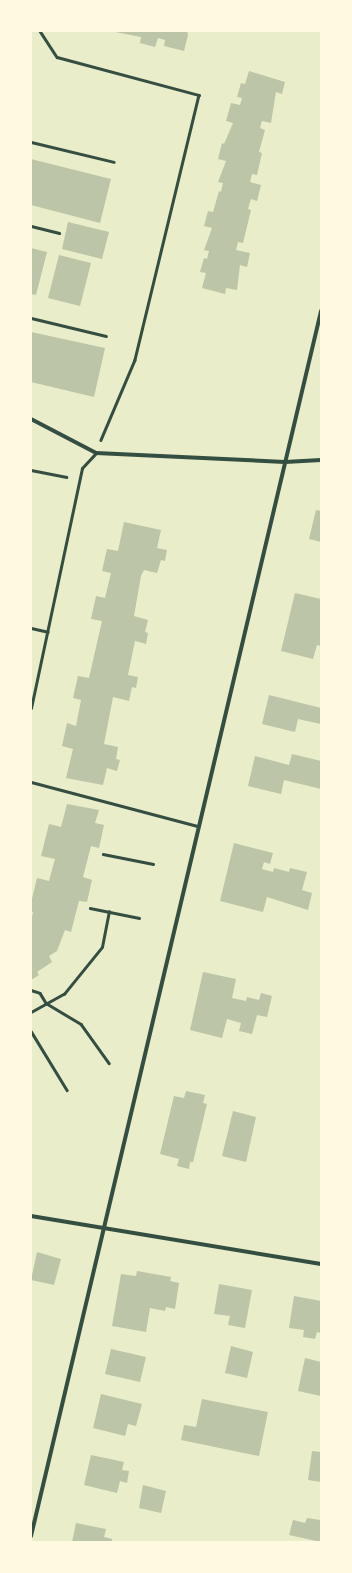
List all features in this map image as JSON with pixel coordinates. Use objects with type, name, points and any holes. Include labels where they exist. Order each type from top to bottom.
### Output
[{"type":"street","points":[[31,1536],[102,1229],[321,311]]},
{"type":"street","points":[[31,419],[96,453],[284,462],[321,460]]},
{"type":"street","points":[[31,1216],[102,1229],[321,1264]]},
{"type":"lane","points":[[31,142],[114,162]]},
{"type":"lane","points":[[31,226],[58,233]]},
{"type":"lane","points":[[31,318],[106,336]]},
{"type":"lane","points":[[31,708],[82,468],[96,453]]},
{"type":"lane","points":[[31,628],[48,632]]},
{"type":"lane","points":[[31,782],[198,826]]},
{"type":"path","points":[[40,31],[58,57],[199,94],[135,360],[96,453]]},
{"type":"path","points":[[31,470],[80,480]]},
{"type":"path","points":[[103,854],[153,864]]},
{"type":"path","points":[[90,908],[139,918]]},
{"type":"path","points":[[31,1012],[64,994],[102,947],[109,912]]},
{"type":"path","points":[[31,990],[40,993],[46,1003],[81,1024],[109,1063]]},
{"type":"path","points":[[31,1031],[67,1090]]},
{"type":"building","points":[[110,31],[187,31],[188,35],[184,51],[164,46],[165,40],[158,38],[155,47],[140,43],[141,37]]},
{"type":"building","points":[[249,71],[285,82],[282,94],[276,92],[271,123],[262,121],[260,128],[265,130],[259,152],[262,153],[257,175],[252,174],[250,182],[261,185],[257,201],[251,199],[248,209],[251,210],[243,243],[238,242],[236,250],[250,253],[247,267],[240,265],[237,290],[226,288],[225,294],[202,288],[206,273],[200,272],[204,258],[207,259],[209,251],[204,250],[212,228],[204,226],[208,211],[213,212],[223,183],[218,182],[226,161],[218,159],[222,143],[224,144],[233,123],[226,121],[231,103],[240,105],[242,98],[237,97],[241,83],[245,84]]},
{"type":"building","points":[[31,159],[111,179],[100,223],[31,205]]},
{"type":"building","points":[[68,222],[109,232],[102,259],[62,249]]},
{"type":"building","points":[[31,248],[47,252],[36,295],[31,294]]},
{"type":"building","points":[[59,255],[91,263],[80,306],[48,298]]},
{"type":"building","points":[[31,332],[105,348],[94,397],[31,382]]},
{"type":"building","points":[[316,510],[321,511],[321,542],[309,539]]},
{"type":"building","points":[[124,522],[161,530],[157,548],[167,550],[165,561],[161,560],[157,573],[144,570],[141,576],[134,616],[148,620],[145,632],[148,633],[146,644],[135,641],[128,675],[138,677],[136,688],[132,687],[129,701],[113,697],[104,744],[118,747],[116,759],[120,760],[117,771],[107,768],[103,785],[66,778],[73,749],[62,746],[67,723],[76,726],[81,700],[73,698],[78,676],[89,678],[102,621],[91,619],[96,596],[105,598],[111,573],[102,571],[107,549],[118,551]]},
{"type":"building","points":[[295,593],[321,599],[321,646],[317,645],[313,659],[281,651]]},
{"type":"building","points":[[269,695],[321,708],[321,724],[298,719],[295,732],[262,724]]},
{"type":"building","points":[[292,754],[321,761],[321,789],[284,780],[281,794],[248,786],[255,756],[289,765]]},
{"type":"building","points":[[67,804],[99,810],[95,823],[104,825],[99,848],[91,846],[83,877],[92,880],[87,902],[79,901],[71,932],[65,930],[57,951],[49,956],[52,962],[37,972],[39,975],[31,980],[31,922],[33,912],[31,911],[31,903],[37,878],[49,881],[55,859],[41,856],[49,824],[61,827]]},
{"type":"building","points":[[234,843],[273,853],[270,864],[264,862],[262,869],[273,872],[274,868],[289,872],[290,868],[307,872],[302,890],[312,893],[308,910],[267,897],[263,912],[220,901]]},
{"type":"building","points":[[203,972],[236,979],[232,998],[246,1001],[247,997],[259,1000],[261,993],[272,996],[267,1017],[257,1015],[252,1034],[239,1031],[241,1023],[227,1019],[222,1038],[190,1030]]},
{"type":"building","points":[[186,1091],[205,1095],[203,1103],[207,1104],[193,1162],[190,1162],[189,1169],[177,1166],[179,1159],[160,1154],[174,1096],[184,1098]]},
{"type":"building","points":[[233,1111],[256,1117],[246,1162],[222,1156]]},
{"type":"building","points":[[37,1252],[61,1259],[54,1285],[31,1280]]},
{"type":"building","points":[[137,1271],[171,1277],[170,1281],[179,1283],[175,1309],[166,1307],[165,1311],[150,1308],[146,1332],[112,1326],[121,1274],[136,1276]]},
{"type":"building","points":[[219,1284],[252,1290],[245,1328],[228,1325],[230,1316],[214,1314]]},
{"type":"building","points":[[294,1296],[321,1301],[321,1333],[317,1332],[315,1339],[303,1337],[304,1330],[289,1328]]},
{"type":"building","points":[[231,1346],[253,1352],[247,1378],[225,1373]]},
{"type":"building","points":[[111,1349],[146,1357],[140,1382],[105,1374]]},
{"type":"building","points":[[305,1358],[321,1362],[321,1396],[298,1391]]},
{"type":"building","points":[[101,1394],[142,1404],[136,1426],[128,1424],[125,1436],[93,1428]]},
{"type":"building","points":[[202,1399],[268,1412],[259,1456],[181,1440],[184,1425],[196,1427]]},
{"type":"building","points":[[312,1451],[321,1452],[321,1482],[308,1480]]},
{"type":"building","points":[[91,1455],[124,1462],[122,1470],[129,1471],[127,1483],[120,1481],[117,1493],[84,1485]]},
{"type":"building","points":[[143,1485],[166,1491],[161,1513],[139,1508]]},
{"type":"building","points":[[307,1518],[320,1520],[321,1542],[289,1535],[293,1520],[305,1523]]},
{"type":"building","points":[[76,1523],[106,1529],[104,1537],[112,1539],[112,1542],[72,1542]]}]
